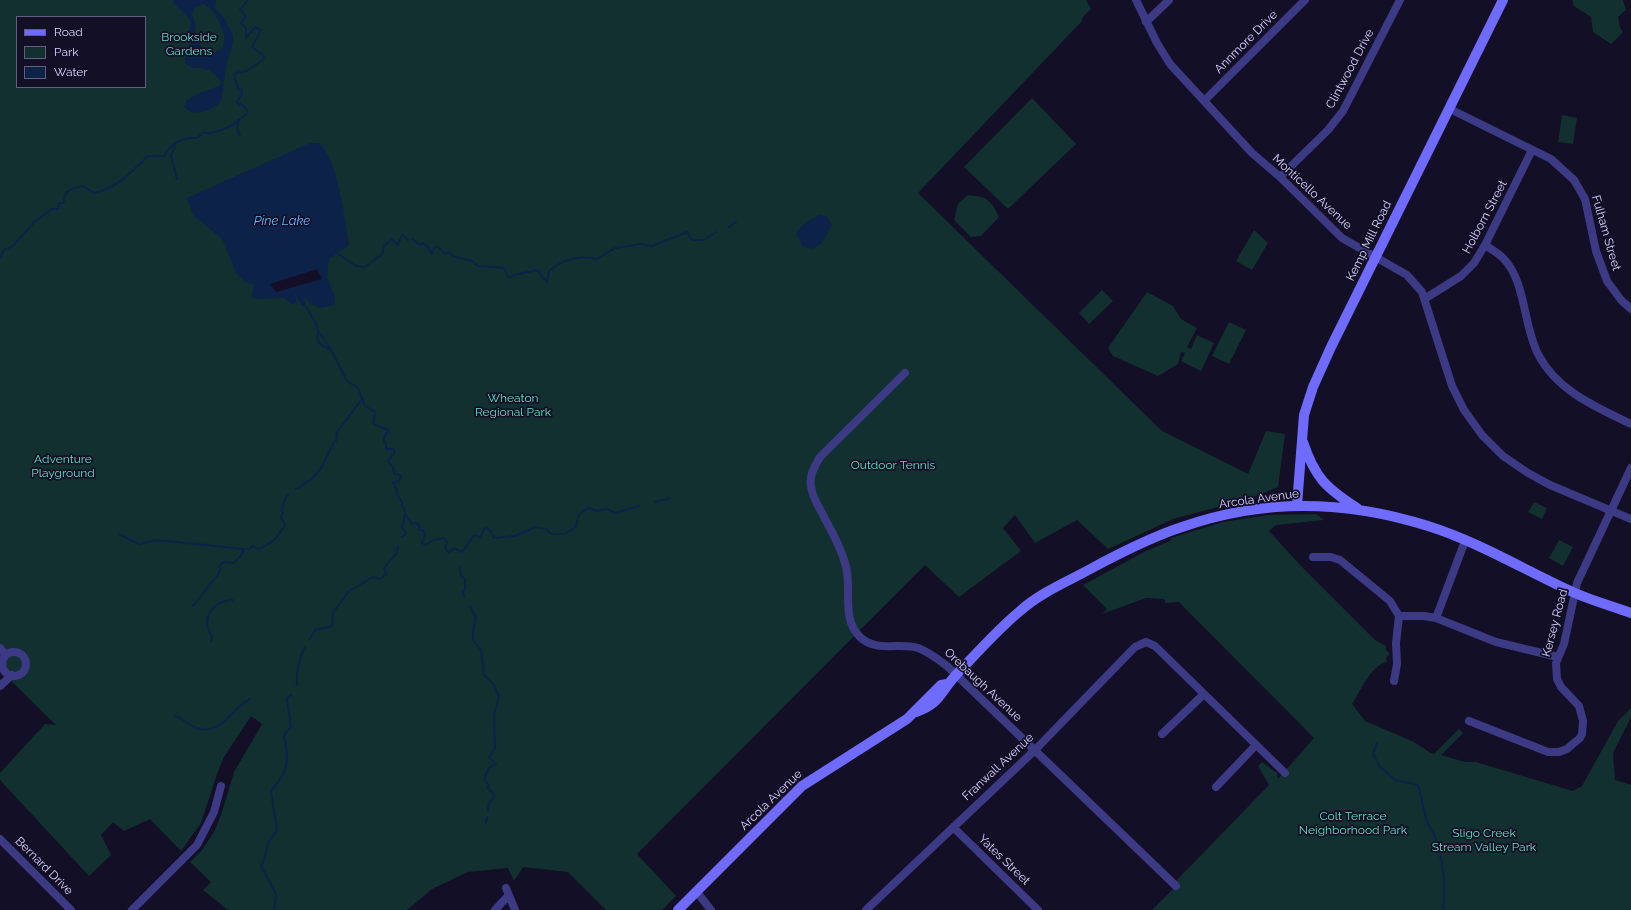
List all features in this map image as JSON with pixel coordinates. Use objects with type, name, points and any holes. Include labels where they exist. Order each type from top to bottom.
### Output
[{"type":"street","name":"Monticello Avenue","points":[[1136,0],[1146,22],[1170,64],[1252,152],[1280,177],[1342,238],[1407,275],[1426,298],[1444,364],[1452,386],[1464,410],[1482,435],[1503,456],[1528,473],[1550,485],[1631,519]]},
{"type":"street","points":[[1146,22],[1169,0]]},
{"type":"street","name":"Annmore Drive","points":[[1204,101],[1305,0]]},
{"type":"street","name":"Clintwood Drive","points":[[1280,177],[1328,130],[1343,111],[1400,0]]},
{"type":"street","name":"Kemp Mill Road","points":[[1297,505],[1301,438],[1304,415],[1313,387],[1503,0]]},
{"type":"street","name":"Fulham Street","points":[[1450,109],[1551,159],[1566,171],[1581,190],[1585,199],[1601,266],[1614,290],[1631,309]]},
{"type":"street","name":"Holborn Street","points":[[1426,298],[1462,276],[1474,263],[1485,245],[1532,150]]},
{"type":"street","points":[[1485,245],[1503,257],[1513,272],[1531,338],[1539,355],[1549,370],[1574,395],[1631,424]]},
{"type":"street","name":"Orebaugh Avenue","points":[[905,373],[820,457],[813,470],[810,485],[815,502],[841,549],[846,568],[849,612],[853,629],[868,643],[881,646],[917,648],[934,656],[1035,750],[1176,886]]},
{"type":"street","points":[[1301,438],[1310,462],[1321,480],[1333,493],[1360,510]]},
{"type":"street","name":"Kersey Road","points":[[1469,721],[1548,752],[1559,752],[1567,749],[1580,738],[1583,721],[1579,706],[1561,687],[1557,679],[1556,663],[1564,644],[1578,583],[1631,468]]},
{"type":"street","name":"Arcola Avenue","points":[[678,910],[802,786],[916,712],[922,704],[941,686],[947,684],[1019,611],[1036,598],[1124,552],[1183,526],[1230,514],[1297,505],[1332,506],[1360,510],[1429,526],[1465,540],[1576,594],[1631,613]]},
{"type":"street","points":[[1436,618],[1465,540]]},
{"type":"street","points":[[1312,557],[1331,557],[1340,560],[1390,600],[1398,616],[1396,643],[1397,664],[1394,681]]},
{"type":"street","points":[[1398,616],[1424,616],[1436,618],[1496,642],[1558,657]]},
{"type":"street","name":"Franwall Avenue","points":[[866,910],[1035,750],[1135,647],[1146,642],[1155,646],[1204,694]]},
{"type":"street","points":[[0,648],[6,655]]},
{"type":"street","points":[[0,686],[12,675],[22,672],[25,661],[17,652],[6,655],[2,661],[1,672],[12,675]]},
{"type":"street","points":[[1162,734],[1204,694],[1284,773]]},
{"type":"street","points":[[1216,787],[1256,745]]},
{"type":"street","points":[[132,910],[197,845],[211,818],[221,786]]},
{"type":"street","name":"Yates Street","points":[[953,827],[1038,910]]},
{"type":"street","name":"Bernard Drive","points":[[0,839],[71,910]]},
{"type":"street","points":[[506,888],[515,910]]},
{"type":"street","points":[[696,891],[711,910]]},
{"type":"street","points":[[495,910],[508,896]]},
{"type":"green space","name":"Wheaton Regional Park","points":[[0,0],[1086,0],[1091,9],[1082,18],[1082,21],[918,193],[1162,431],[1248,474],[1266,431],[1285,434],[1278,487],[1259,495],[1173,519],[1108,549],[1077,520],[1035,543],[1015,515],[1003,528],[1021,551],[959,597],[925,565],[637,854],[676,896],[662,910],[606,910],[568,872],[523,867],[514,881],[508,868],[468,872],[432,889],[407,910],[228,910],[203,890],[211,882],[190,862],[202,850],[214,832],[222,812],[234,772],[262,724],[251,716],[224,757],[201,823],[181,851],[150,819],[124,831],[113,822],[101,835],[111,855],[89,876],[0,780],[0,773],[45,724],[56,725],[0,670]]},
{"type":"green space","points":[[1572,0],[1623,0],[1626,10],[1618,17],[1620,27],[1623,32],[1611,44],[1593,32],[1591,17],[1574,6]]},
{"type":"green space","points":[[1032,98],[1076,144],[1008,209],[964,167]]},
{"type":"green space","points":[[1562,115],[1577,118],[1573,144],[1558,142]]},
{"type":"green space","points":[[968,195],[988,200],[994,207],[999,217],[981,236],[971,237],[954,220],[958,204]]},
{"type":"green space","points":[[1254,230],[1268,243],[1252,270],[1236,261]]},
{"type":"green space","points":[[1102,290],[1113,301],[1089,324],[1079,313]]},
{"type":"green space","points":[[1147,292],[1173,306],[1181,319],[1197,328],[1187,347],[1191,349],[1197,335],[1214,343],[1201,371],[1181,361],[1185,353],[1181,352],[1178,364],[1158,376],[1113,356],[1108,348]]},
{"type":"green space","points":[[1229,322],[1246,330],[1229,364],[1212,356]]},
{"type":"green space","points":[[1534,502],[1547,508],[1542,519],[1528,512]]},
{"type":"green space","points":[[1316,514],[1324,520],[1276,525],[1269,531],[1302,567],[1375,640],[1386,646],[1386,650],[1390,654],[1386,658],[1387,662],[1376,668],[1366,680],[1352,704],[1365,721],[1414,742],[1434,754],[1459,729],[1463,733],[1441,755],[1465,762],[1476,762],[1573,791],[1582,786],[1618,721],[1631,708],[1631,717],[1613,753],[1615,780],[1631,785],[1631,910],[1152,910],[1174,888],[1177,880],[1269,785],[1258,766],[1262,762],[1277,773],[1278,779],[1314,738],[1179,602],[1166,603],[1164,599],[1146,598],[1102,614],[1107,609],[1083,585],[1146,551],[1170,541],[1171,538],[1223,522],[1268,515]]},
{"type":"green space","points":[[1559,540],[1573,547],[1563,566],[1549,558]]},
{"type":"water","points":[[174,0],[216,0],[215,8],[225,19],[233,35],[233,43],[227,63],[221,102],[213,108],[203,112],[198,113],[188,111],[184,107],[186,101],[197,94],[219,86],[221,82],[212,72],[201,68],[192,68],[185,63],[185,54],[191,42],[188,37],[191,22],[173,3]],"holes":[[[204,4],[210,9],[221,25],[224,34],[224,42],[222,48],[215,52],[204,52],[195,35],[196,26],[192,15],[195,7]]]},
{"type":"water","name":"Pine Lake","points":[[310,143],[319,143],[326,151],[331,162],[340,191],[349,245],[329,259],[327,277],[334,295],[335,305],[319,308],[312,305],[304,297],[306,307],[301,305],[295,294],[297,303],[291,304],[285,298],[253,299],[252,295],[254,285],[245,282],[236,273],[222,239],[193,215],[187,198]]},
{"type":"water","points":[[819,215],[826,216],[832,225],[822,243],[812,249],[803,247],[796,235],[798,231],[805,223]]},
{"type":"pier","points":[[317,269],[322,279],[276,292],[270,284]]},
{"type":"waterway","points":[[0,258],[4,250],[13,246],[34,222],[52,209],[58,209],[59,203],[63,203],[64,201],[65,194],[73,188],[83,186],[94,193],[110,188],[124,179],[148,156],[164,156],[170,148],[178,142],[187,138],[197,138],[203,133],[221,130],[233,124],[248,112],[241,103],[239,105],[237,102],[242,94],[241,89],[238,89],[234,76],[236,73],[247,71],[263,60],[264,56],[252,47],[261,30],[255,27],[246,38],[246,28],[241,23],[246,17],[240,9],[248,0]]},
{"type":"waterway","points":[[238,120],[237,129],[240,136]]},
{"type":"waterway","points":[[176,143],[171,156],[177,179]]},
{"type":"waterway","points":[[729,227],[736,222]]},
{"type":"waterway","points":[[412,239],[420,245],[423,243],[428,247],[432,254],[434,248],[437,246],[445,254],[449,252],[453,256],[472,261],[478,266],[504,268],[509,278],[514,275],[538,270],[547,282],[549,271],[554,267],[572,259],[597,259],[615,248],[641,244],[652,246],[687,232],[692,240],[704,240],[716,232]]},
{"type":"waterway","points":[[337,253],[356,266],[365,267],[382,254],[384,246],[392,239],[398,245],[402,235],[408,240]]},
{"type":"waterway","points":[[306,307],[316,323],[318,331],[317,338],[320,344],[331,350],[347,381],[358,388],[365,406],[375,412],[373,423],[389,430],[384,437],[384,442],[386,443],[386,449],[393,449],[395,452],[388,461],[393,468],[394,474],[401,475],[400,480],[393,483],[397,490],[397,495],[402,502],[405,514],[412,524],[416,523],[420,526],[419,530],[423,530],[425,534],[422,543],[425,545],[434,540],[444,538],[447,542],[445,548],[449,553],[454,548],[462,552],[474,535],[480,537],[485,528],[490,530],[494,538],[515,536],[535,527],[546,529],[551,534],[565,534],[576,527],[579,515],[589,508],[597,511],[607,509],[615,513],[639,506]]},
{"type":"waterway","points":[[318,331],[331,349]]},
{"type":"waterway","points":[[295,489],[311,480],[321,468],[334,442],[336,441],[337,432],[362,399]]},
{"type":"waterway","points":[[193,606],[217,576],[221,569],[219,566],[223,562],[233,563],[240,557],[244,549],[250,549],[253,546],[258,549],[267,545],[277,537],[285,525],[281,517],[284,503],[289,494]]},
{"type":"waterway","points":[[655,502],[670,498]]},
{"type":"waterway","points":[[402,537],[406,533],[402,527],[405,515]]},
{"type":"waterway","points":[[119,534],[139,544],[156,540],[244,549]]},
{"type":"waterway","points":[[310,639],[315,630],[332,626],[333,613],[349,591],[373,577],[381,579],[386,574],[384,568],[396,554],[398,546]]},
{"type":"waterway","points":[[460,567],[461,576],[465,579],[465,589],[463,591],[464,597]]},
{"type":"waterway","points":[[211,641],[212,636],[207,623],[210,612],[220,603],[233,600]]},
{"type":"waterway","points":[[470,606],[476,618],[473,630],[473,640],[481,650],[484,675],[493,684],[499,696],[494,715],[495,748],[489,757],[496,764],[489,768],[484,779],[489,786],[487,788],[494,794],[493,799],[489,802],[488,811]]},
{"type":"waterway","points":[[297,686],[298,666],[305,647]]},
{"type":"waterway","points":[[274,910],[276,894],[261,866],[268,844],[277,831],[271,791],[285,771],[287,752],[284,735],[291,727],[287,699],[291,695]]},
{"type":"waterway","points":[[175,716],[181,718],[196,728],[213,728],[220,725],[250,699]]},
{"type":"waterway","points":[[1377,743],[1373,754],[1380,767],[1395,780],[1418,785],[1426,819],[1435,837],[1440,855],[1444,882],[1443,910]]},
{"type":"waterway","points":[[486,823],[487,818]]},
{"type":"park label","name":"Brookside Gardens","points":[[189,44]]},
{"type":"park label","name":"Outdoor Tennis","points":[[893,465]]},
{"type":"park label","name":"Adventure Playground","points":[[63,466]]},
{"type":"park label","name":"Colt Terrace Neighborhood Park","points":[[1353,823]]},
{"type":"park label","name":"Sligo Creek Stream Valley Park","points":[[1484,840]]}]
